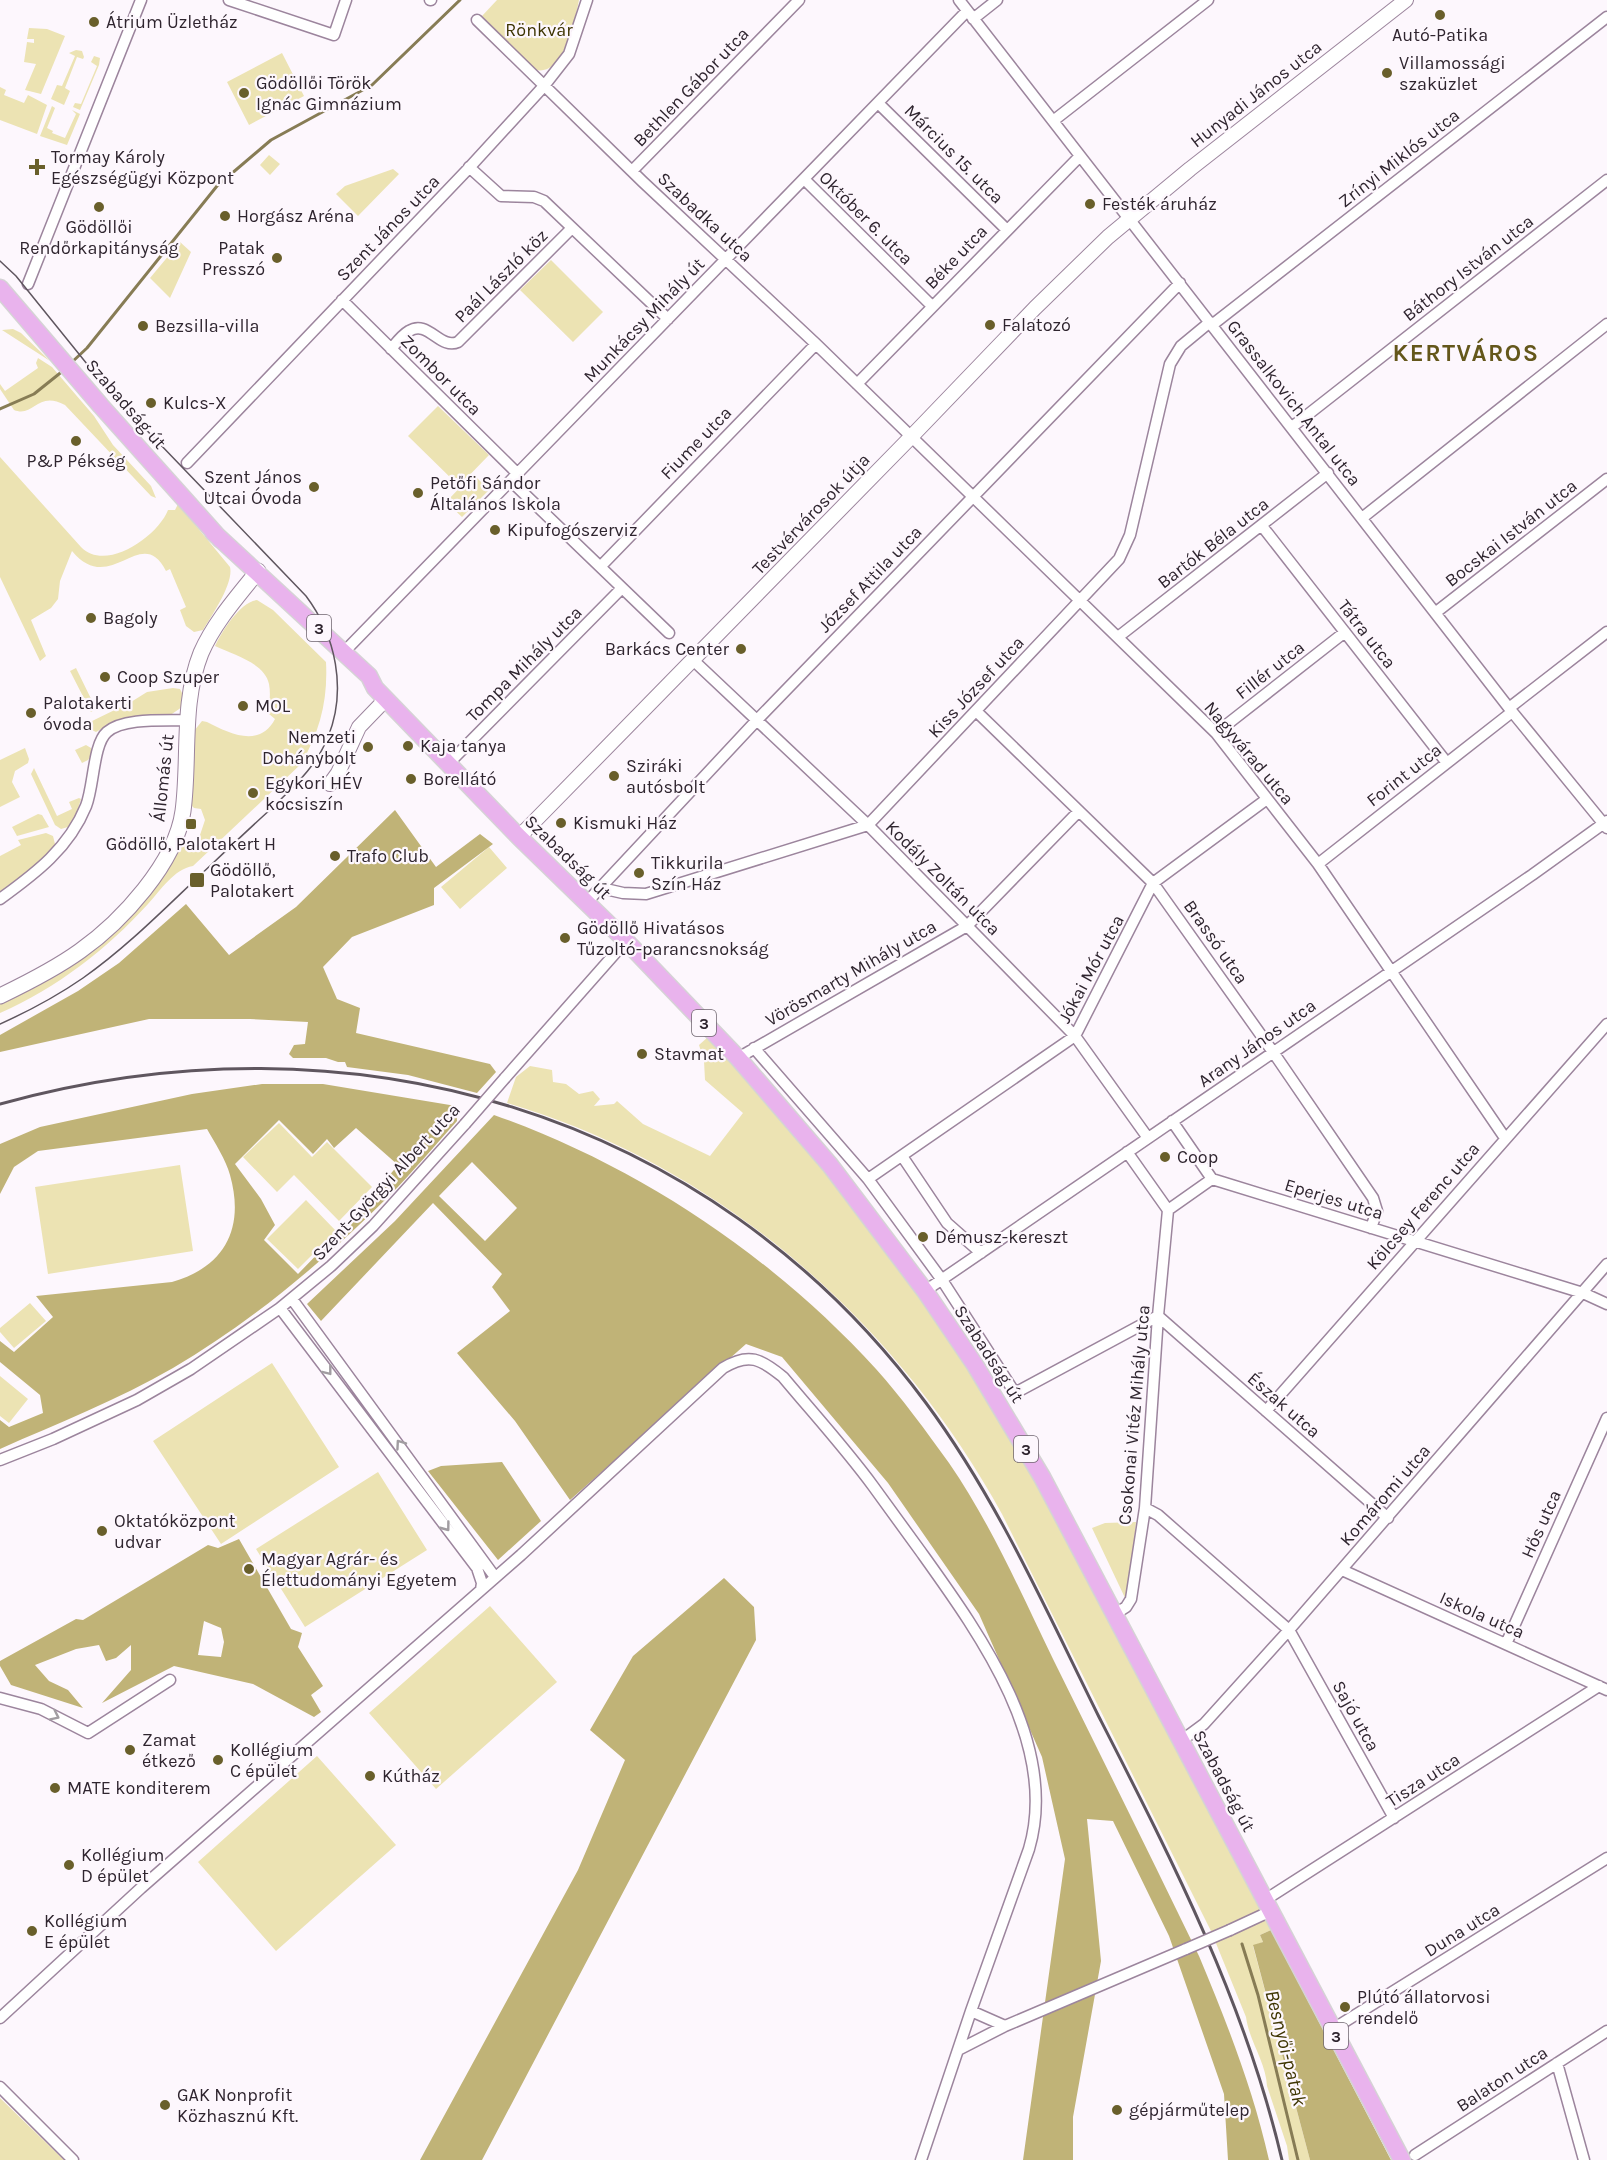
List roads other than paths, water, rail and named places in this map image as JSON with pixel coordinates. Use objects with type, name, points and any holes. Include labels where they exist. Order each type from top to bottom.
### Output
[{"type":"main road","name":"Szabadság út","points":[[0,288],[6,298],[213,532],[362,683],[380,693]]},
{"type":"main road","name":"Szabadság út","points":[[255,574],[369,676],[380,693],[519,837],[626,940],[738,1058],[835,1172],[925,1291],[975,1365],[1020,1440],[1115,1614],[1333,2030],[1408,2157]]},
{"type":"main road","name":"Állomás út","points":[[0,996],[39,976],[87,946],[115,921],[157,874],[175,840],[183,812],[188,720],[192,685],[200,654],[221,617],[255,574]]},
{"type":"street","points":[[28,284],[141,0]]},
{"type":"street","points":[[229,0],[334,35],[346,0]]},
{"type":"street","name":"Szent János utca","points":[[187,463],[544,86],[569,54],[587,0]]},
{"type":"street","name":"Bethlen Gábor utca","points":[[632,171],[800,0]]},
{"type":"street","name":"Grassalkovich Antal utca","points":[[959,0],[1510,710],[1606,825]]},
{"type":"street","name":"Munkácsy Mihály út","points":[[344,652],[878,103],[970,15],[997,0]]},
{"type":"street","points":[[1053,121],[1208,0]]},
{"type":"street","name":"Hunyadi János utca","points":[[1130,219],[1190,169],[1406,0]]},
{"type":"street","name":"Zrínyi Miklós utca","points":[[1211,324],[1607,17]]},
{"type":"street","name":"Szabadka utca","points":[[477,20],[911,437]]},
{"type":"street","name":"Március 15. utca","points":[[878,103],[1006,229]]},
{"type":"street","name":"Béke utca","points":[[857,384],[1006,229],[1080,156]]},
{"type":"street","name":"Paál László köz","points":[[469,167],[501,196],[541,198],[668,319]]},
{"type":"street","name":"Október 6. utca","points":[[804,179],[932,306]]},
{"type":"street","name":"Báthory István utca","points":[[1292,428],[1607,180]]},
{"type":"street","name":"Testvérvárosok útja","points":[[519,837],[1035,308],[1130,219]]},
{"type":"street","name":"Paál László köz","points":[[391,349],[409,331],[419,328],[432,333],[445,343],[453,345],[458,342],[572,228]]},
{"type":"street","name":"József Attila utca","points":[[587,902],[757,720],[1180,283]]},
{"type":"street","name":"Zombor utca","points":[[342,300],[622,588],[669,633]]},
{"type":"street","name":"Kiss József utca","points":[[601,888],[623,893],[646,894],[868,825],[1111,569],[1124,552],[1170,364],[1181,346],[1211,324]]},
{"type":"street","points":[[1362,518],[1607,324]]},
{"type":"street","name":"Fiume utca","points":[[601,566],[816,344]]},
{"type":"street","name":"Nagyvárad utca","points":[[911,437],[1216,733],[1318,864],[1505,1138]]},
{"type":"street","name":"Bartók Béla utca","points":[[1118,637],[1328,474]]},
{"type":"street","name":"Bocskai István utca","points":[[1435,613],[1607,478]]},
{"type":"street","name":"Tátra utca","points":[[1262,526],[1447,763]]},
{"type":"street","name":"Tompa Mihály utca","points":[[449,763],[622,588]]},
{"type":"street","name":"Fillér utca","points":[[1216,733],[1345,632]]},
{"type":"street","name":"Forint utca","points":[[1318,864],[1447,763],[1607,632]]},
{"type":"street","name":"Kodály Zoltán utca","points":[[693,660],[868,825],[1075,1036],[1148,1138]]},
{"type":"street","points":[[330,784],[338,773],[359,727],[380,693]]},
{"type":"street","name":"Brassó utca","points":[[976,711],[1153,883],[1373,1198],[1377,1211],[1371,1228]]},
{"type":"street","points":[[0,899],[34,874],[66,842],[86,806],[91,791],[98,748],[107,732],[126,723],[188,720]]},
{"type":"street","name":"Jókai Mór utca","points":[[868,1179],[1075,1036],[1153,883],[1268,799]]},
{"type":"street","name":"Vörösmarty Mihály utca","points":[[738,1058],[967,926],[1079,811]]},
{"type":"street","name":"Arany János utca","points":[[925,1291],[1606,825]]},
{"type":"street","name":"Szent-Györgyi Albert utca","points":[[0,1460],[53,1439],[137,1400],[191,1369],[292,1299],[373,1226],[626,940]]},
{"type":"street","name":"Kölcsey Ferenc utca","points":[[1266,1411],[1607,1024]]},
{"type":"street","name":"Szabadság út","points":[[754,1048],[868,1179],[942,1280],[1015,1393],[1158,1316]]},
{"type":"street","points":[[1127,1152],[1168,1210],[1212,1179],[1172,1121]]},
{"type":"street","points":[[902,1156],[947,1223],[981,1253]]},
{"type":"street","name":"Eperjes utca","points":[[1212,1179],[1583,1293],[1607,1304]]},
{"type":"street","name":"Csokonai Vitéz Mihály utca","points":[[1115,1614],[1126,1607],[1131,1599],[1145,1508],[1158,1316],[1168,1210]]},
{"type":"street","name":"Komáromi utca","points":[[1181,1741],[1204,1724],[1289,1630],[1607,1264]]},
{"type":"street","points":[[292,1299],[477,1568],[482,1590]]},
{"type":"street","points":[[280,1308],[411,1469],[495,1577]]},
{"type":"street","name":"Észak utca","points":[[1158,1316],[1388,1518]]},
{"type":"street","points":[[308,1344],[318,1334]]},
{"type":"street","points":[[0,2018],[260,1781],[482,1590],[723,1368],[733,1362],[756,1359],[769,1365],[783,1377],[872,1484],[962,1610],[984,1645],[1004,1684],[1029,1749],[1037,1792],[1034,1832],[921,2160]]},
{"type":"street","name":"Hős utca","points":[[1506,1644],[1607,1418]]},
{"type":"street","name":"Sajó utca","points":[[1145,1508],[1158,1515],[1289,1630],[1394,1818]]},
{"type":"street","name":"Iskola utca","points":[[1342,1570],[1603,1688]]},
{"type":"street","points":[[0,1698],[41,1709],[88,1733],[170,1680]]},
{"type":"street","name":"Tisza utca","points":[[960,2049],[1005,2026],[1230,1930],[1394,1818],[1603,1688]]},
{"type":"street","name":"Duna utca","points":[[1333,2030],[1607,1858]]},
{"type":"street","points":[[971,2011],[1005,2026]]},
{"type":"street","name":"Balaton utca","points":[[1408,2157],[1607,2031]]},
{"type":"street","points":[[1557,2063],[1584,2160]]},
{"type":"street","points":[[0,2087],[73,2160]]},
{"type":"waterway","points":[[71,363],[87,348],[217,186],[271,140],[372,85],[460,0]]},
{"type":"waterway","points":[[0,409],[34,394],[64,370]]},
{"type":"waterway","name":"Besnyői-patak","points":[[1242,1944],[1258,1995],[1298,2160]]},
{"type":"tram line","points":[[0,261],[16,276],[108,390],[306,596],[325,628],[331,646],[337,682],[337,701],[328,737],[304,776],[117,952],[63,991],[0,1024]]},
{"type":"railway","points":[[0,1104],[131,1077],[261,1068],[388,1078],[512,1107],[629,1154],[738,1219],[838,1302],[926,1403],[952,1440],[998,1516],[1153,1824],[1204,1933],[1248,2044],[1267,2101],[1282,2160]]},
{"type":"place","name":"Autó-Patika","points":[[1440,15]]},
{"type":"place","name":"Átrium Üzletház","points":[[94,22]]},
{"type":"place","name":"Villamossági szaküzlet","points":[[1387,73]]},
{"type":"place","name":"Gödöllői Török Ignác Gimnázium","points":[[244,93]]},
{"type":"place","name":"Tormay Károly Egészségügyi Központ","points":[[37,167]]},
{"type":"place","name":"Festék áruház","points":[[1090,204]]},
{"type":"place","name":"Gödöllői Rendőrkapitányság","points":[[99,207]]},
{"type":"place","name":"Horgász Aréna","points":[[225,216]]},
{"type":"place","name":"Patak Presszó","points":[[277,258]]},
{"type":"place","name":"Falatozó","points":[[990,325]]},
{"type":"place","name":"Bezsilla-villa","points":[[143,326]]},
{"type":"place","name":"Kulcs-X","points":[[151,403]]},
{"type":"place","name":"P&P Pékség","points":[[76,441]]},
{"type":"place","name":"Szent János Utcai Óvoda","points":[[314,487]]},
{"type":"place","name":"Petőfi Sándor Általános Iskola","points":[[418,493]]},
{"type":"place","name":"Kipufogószerviz","points":[[495,530]]},
{"type":"place","name":"Bagoly","points":[[91,618]]},
{"type":"place","name":"Barkács Center","points":[[741,649]]},
{"type":"place","name":"Coop Szuper","points":[[105,677]]},
{"type":"place","name":"MOL","points":[[243,706]]},
{"type":"place","name":"Palotakerti óvoda","points":[[31,713]]},
{"type":"place","name":"Kaja tanya","points":[[408,746]]},
{"type":"place","name":"Nemzeti Dohánybolt","points":[[368,747]]},
{"type":"place","name":"Sziráki autósbolt","points":[[614,776]]},
{"type":"place","name":"Borellátó","points":[[411,779]]},
{"type":"place","name":"Egykori HÉV kocsiszín","points":[[253,793]]},
{"type":"place","name":"Kismuki Ház","points":[[561,823]]},
{"type":"place","name":"Gödöllő, Palotakert H","points":[[191,824]]},
{"type":"place","name":"Trafo Club","points":[[335,856]]},
{"type":"place","name":"Tikkurila Szín Ház","points":[[639,873]]},
{"type":"place","name":"Gödöllő, Palotakert","points":[[197,880]]},
{"type":"place","name":"Gödöllő Hivatásos Tűzoltó-parancsnokság","points":[[565,938]]},
{"type":"place","name":"Stavmat","points":[[642,1054]]},
{"type":"place","name":"Coop","points":[[1165,1157]]},
{"type":"place","name":"Démusz-kereszt","points":[[923,1237]]},
{"type":"place","name":"Oktatóközpont udvar","points":[[102,1531]]},
{"type":"place","name":"Magyar Agrár- és Élettudományi Egyetem","points":[[249,1569]]},
{"type":"place","name":"Zamat étkező","points":[[130,1750]]},
{"type":"place","name":"Kollégium C épület","points":[[218,1760]]},
{"type":"place","name":"Kútház","points":[[370,1776]]},
{"type":"place","name":"MATE konditerem","points":[[55,1788]]},
{"type":"place","name":"Kollégium D épület","points":[[69,1865]]},
{"type":"place","name":"Kollégium E épület","points":[[32,1931]]},
{"type":"place","name":"Plútó állatorvosi rendelő","points":[[1345,2007]]},
{"type":"place","name":"GAK Nonprofit Közhasznú Kft.","points":[[165,2105]]},
{"type":"place","name":"gépjárműtelep","points":[[1117,2110]]},
{"type":"district","name":"KERTVÁROS","points":[[1466,353]]},
{"type":"park label","name":"Rönkvár","points":[[539,30]]}]
